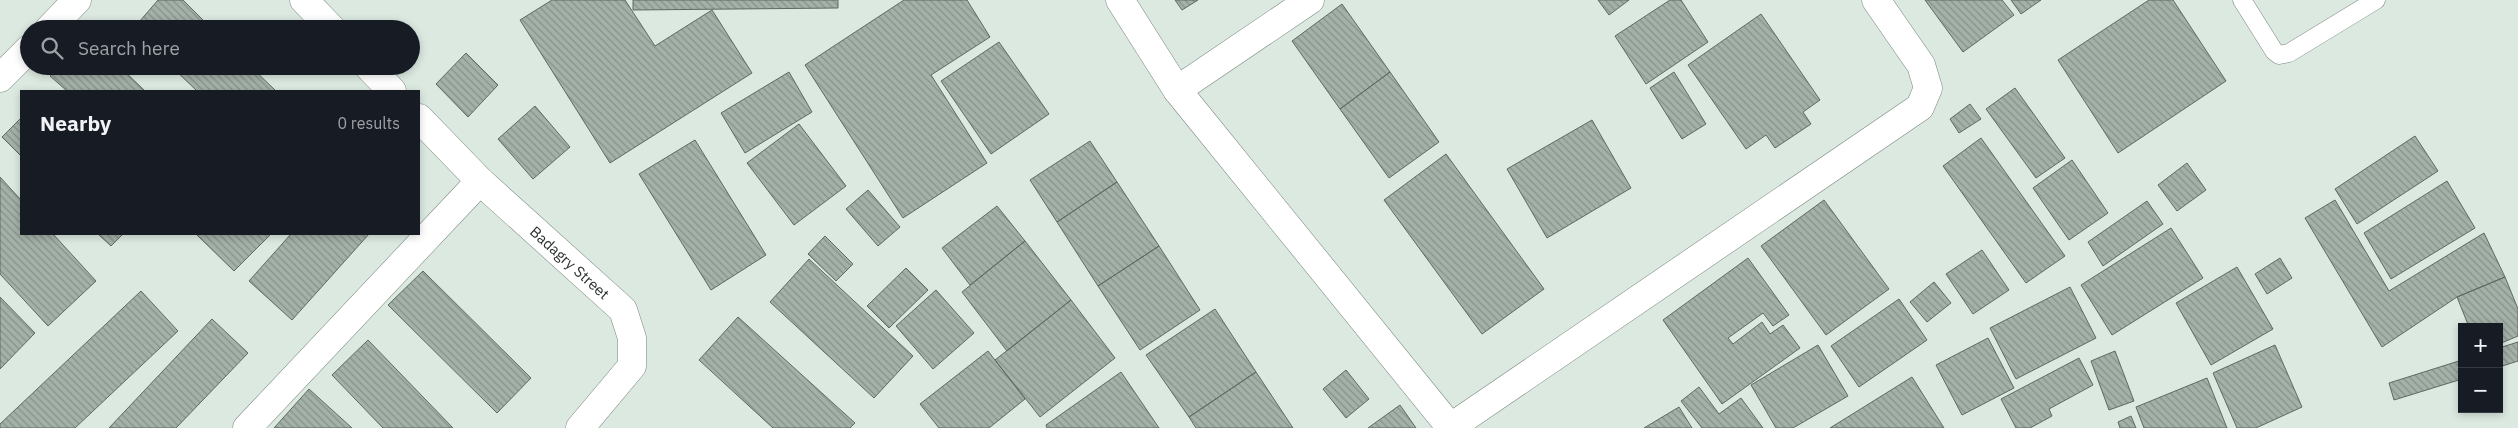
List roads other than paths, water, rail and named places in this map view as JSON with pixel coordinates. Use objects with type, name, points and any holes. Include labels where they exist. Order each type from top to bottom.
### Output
[{"type":"street","points":[[57,20],[77,0]]},
{"type":"street","points":[[304,0],[323,20]]},
{"type":"street","points":[[1120,0],[1177,90],[1451,428],[1920,107],[1928,88],[1921,65],[1876,0]]},
{"type":"street","points":[[1177,90],[1310,0]]},
{"type":"street","points":[[0,78],[20,58]]},
{"type":"street","points":[[377,75],[391,90]]},
{"type":"street","name":"Badagry Street","points":[[420,119],[480,182],[623,310],[632,338],[632,366],[580,428]]},
{"type":"street","points":[[247,428],[480,182]]},
{"type":"lane","points":[[2242,0],[2274,51],[2279,55],[2289,53],[2376,0]]}]
